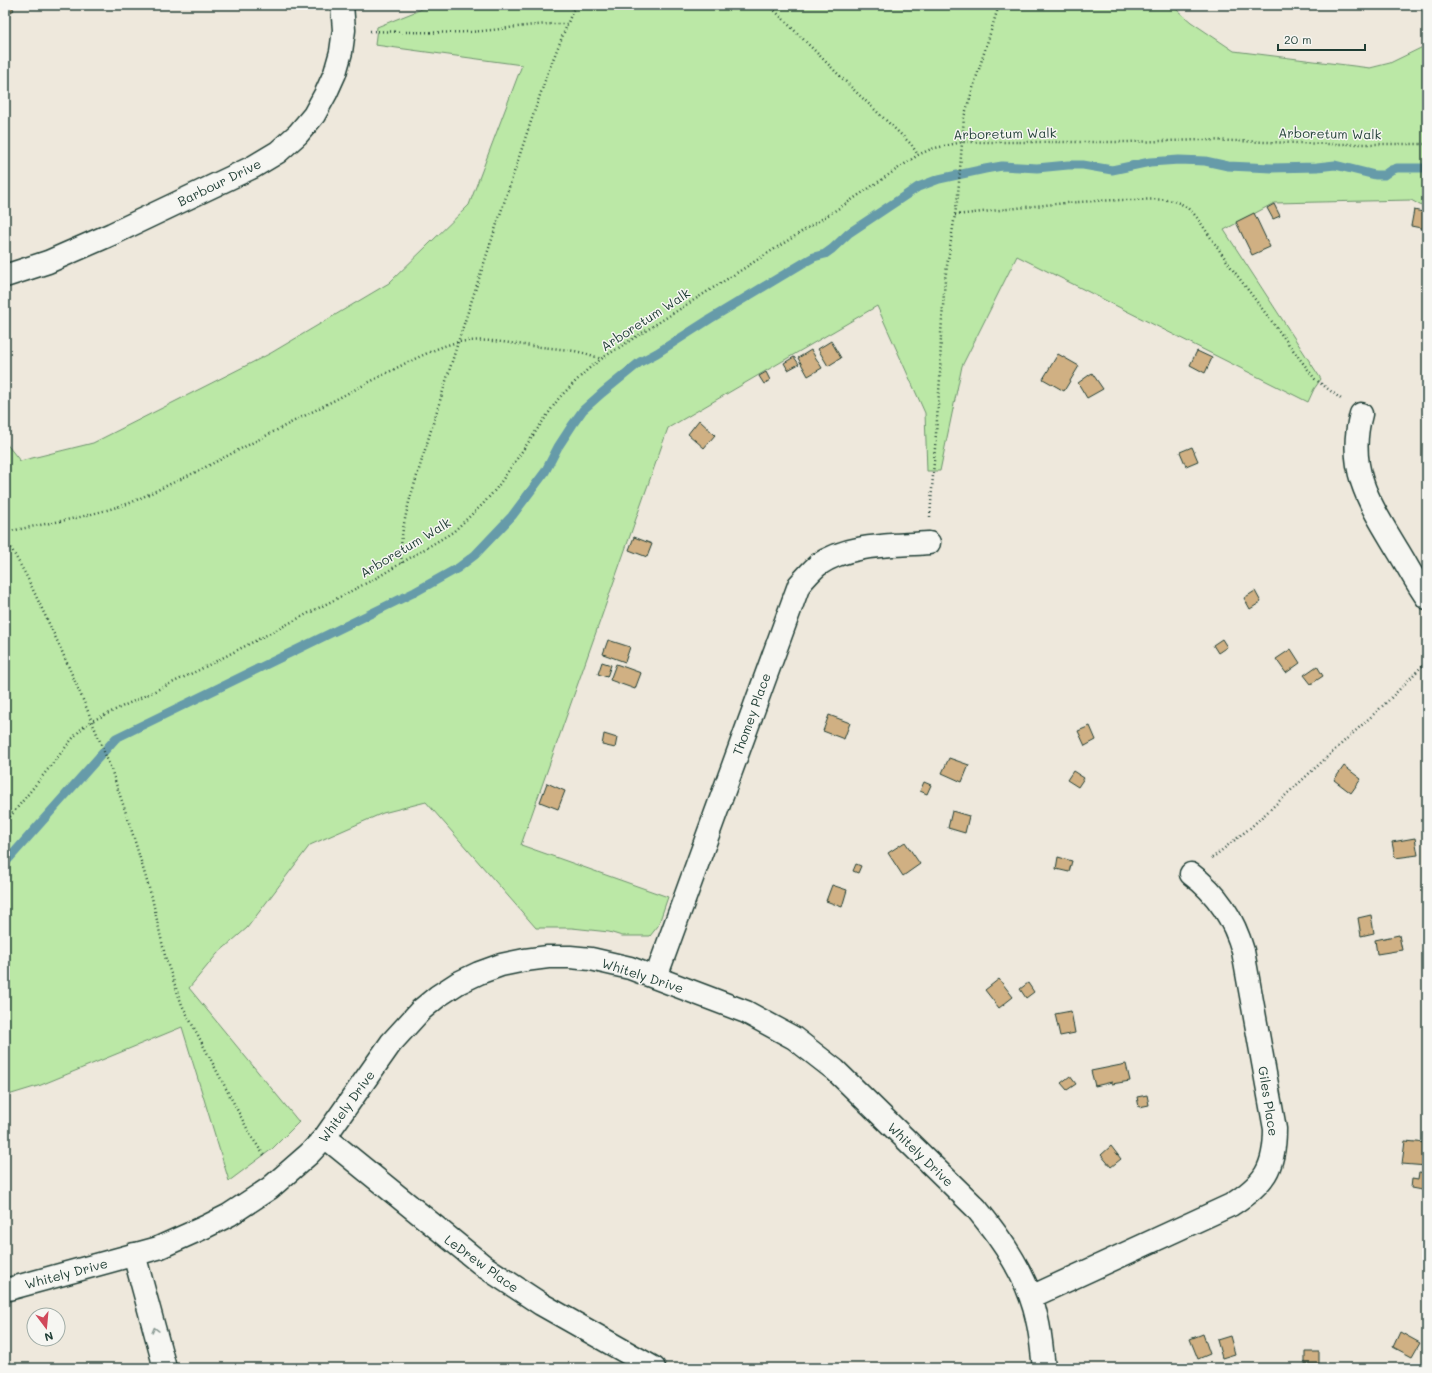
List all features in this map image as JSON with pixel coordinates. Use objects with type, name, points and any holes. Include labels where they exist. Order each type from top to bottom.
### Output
[{"type":"street","name":"Barbour Drive","points":[[5,276],[48,262],[112,234],[253,168],[278,152],[298,134],[314,115],[335,73],[341,52],[344,30],[342,5]]},
{"type":"street","points":[[1361,414],[1357,429],[1357,459],[1370,505],[1427,598]]},
{"type":"street","name":"Thomey Place","points":[[656,977],[799,585],[808,574],[819,565],[845,553],[859,549],[929,543]]},
{"type":"street","name":"Giles Place","points":[[1031,1297],[1231,1206],[1247,1196],[1259,1184],[1268,1171],[1274,1156],[1275,1129],[1243,951],[1238,933],[1223,905],[1208,887],[1191,874]]},
{"type":"street","name":"Whitely Drive","points":[[5,1290],[158,1248],[229,1215],[270,1188],[309,1154],[325,1137],[391,1043],[421,1010],[438,996],[458,983],[501,965],[548,957],[570,957],[610,963],[630,968],[726,1004],[769,1023],[794,1038],[835,1070],[976,1208],[992,1227],[1018,1268],[1031,1297],[1037,1319],[1044,1368]]},
{"type":"street","name":"LeDrew Place","points":[[325,1137],[485,1267],[541,1304],[654,1368]]},
{"type":"street","points":[[134,1254],[165,1368]]},
{"type":"path","points":[[402,563],[401,542],[404,520],[458,342],[548,72],[576,5]]},
{"type":"path","points":[[769,5],[852,88],[911,144],[918,155]]},
{"type":"path","points":[[929,543],[945,279],[958,195],[966,107],[999,5]]},
{"type":"path","points":[[344,30],[444,33],[471,32],[547,23],[567,24]]},
{"type":"path","name":"Arboretum Walk","points":[[5,823],[84,726],[332,601],[402,563],[453,532],[496,489],[560,398],[587,370],[601,359],[847,203],[918,155],[931,149],[962,142],[1124,142],[1204,140],[1331,144],[1427,144]]},
{"type":"path","points":[[955,215],[1108,200],[1152,199],[1175,202],[1192,212],[1198,219],[1232,270],[1315,379],[1361,414]]},
{"type":"path","points":[[5,532],[84,516],[130,503],[226,457],[408,362],[458,342],[478,340],[500,341],[574,350],[588,353],[601,359]]},
{"type":"path","points":[[5,537],[38,600],[92,721],[111,769],[152,898],[171,978],[182,1005],[252,1136],[267,1160]]},
{"type":"path","points":[[1191,874],[1234,842],[1250,828],[1388,701],[1427,661]]},
{"type":"green space","points":[[432,5],[1171,5],[1191,22],[1234,51],[1370,68],[1390,63],[1427,45],[1427,209],[1411,200],[1274,203],[1224,230],[1321,379],[1308,402],[1017,256],[962,366],[940,471],[927,471],[925,413],[877,306],[668,428],[521,845],[668,897],[658,926],[650,936],[622,936],[609,932],[572,928],[536,928],[426,802],[383,813],[310,845],[247,928],[217,954],[189,988],[299,1122],[272,1149],[229,1181],[182,1027],[41,1085],[5,1096],[5,442],[20,461],[93,443],[271,353],[389,283],[469,205],[522,65],[375,45],[377,27]]},
{"type":"building","points":[[5,5],[11,5],[14,10],[5,16]]},
{"type":"building","points":[[1274,204],[1280,216],[1273,219],[1267,208]]},
{"type":"building","points":[[1414,210],[1427,213],[1426,229],[1411,226]]},
{"type":"building","points":[[1254,213],[1270,247],[1252,255],[1236,222]]},
{"type":"building","points":[[831,341],[841,358],[828,366],[818,349]]},
{"type":"building","points":[[811,350],[822,368],[808,376],[798,358]]},
{"type":"building","points":[[1197,351],[1212,358],[1205,373],[1190,365]]},
{"type":"building","points":[[1058,354],[1079,366],[1064,391],[1043,379]]},
{"type":"building","points":[[794,357],[799,364],[788,370],[784,363]]},
{"type":"building","points":[[766,372],[770,380],[764,384],[759,376]]},
{"type":"building","points":[[1092,373],[1103,389],[1087,398],[1078,383]]},
{"type":"building","points":[[699,420],[715,435],[704,448],[688,434]]},
{"type":"building","points":[[1192,447],[1198,461],[1186,466],[1180,452]]},
{"type":"building","points":[[634,537],[652,544],[647,557],[629,550]]},
{"type":"building","points":[[1255,591],[1261,602],[1250,609],[1244,598]]},
{"type":"building","points":[[1222,639],[1227,647],[1218,653],[1213,645]]},
{"type":"building","points":[[608,640],[630,647],[625,662],[603,654]]},
{"type":"building","points":[[1291,649],[1300,663],[1286,673],[1276,659]]},
{"type":"building","points":[[602,662],[611,665],[607,677],[598,674]]},
{"type":"building","points":[[616,664],[641,673],[635,689],[610,680]]},
{"type":"building","points":[[1317,666],[1323,676],[1311,684],[1304,675]]},
{"type":"building","points":[[829,715],[850,723],[844,739],[823,731]]},
{"type":"building","points":[[1090,726],[1096,740],[1085,746],[1078,731]]},
{"type":"building","points":[[604,734],[617,738],[615,748],[602,745]]},
{"type":"building","points":[[949,758],[969,765],[962,782],[942,773]]},
{"type":"building","points":[[1344,766],[1361,779],[1351,793],[1334,780]]},
{"type":"building","points":[[1073,771],[1084,778],[1078,787],[1067,780]]},
{"type":"building","points":[[924,782],[931,785],[927,794],[920,791]]},
{"type":"building","points":[[547,783],[565,791],[558,809],[540,802]]},
{"type":"building","points":[[952,811],[969,816],[965,833],[948,828]]},
{"type":"building","points":[[1415,838],[1418,855],[1395,858],[1392,842]]},
{"type":"building","points":[[905,842],[920,864],[903,876],[888,853]]},
{"type":"building","points":[[1058,857],[1072,861],[1069,872],[1056,869]]},
{"type":"building","points":[[856,864],[861,866],[858,873],[853,871]]},
{"type":"building","points":[[832,885],[847,890],[842,907],[826,901]]},
{"type":"building","points":[[1371,915],[1374,933],[1361,936],[1358,918]]},
{"type":"building","points":[[1399,935],[1402,950],[1377,954],[1375,940]]},
{"type":"building","points":[[999,979],[1013,997],[999,1008],[985,990]]},
{"type":"building","points":[[1028,983],[1034,992],[1026,998],[1020,989]]},
{"type":"building","points":[[1071,1011],[1075,1033],[1060,1036],[1055,1014]]},
{"type":"building","points":[[1126,1064],[1130,1081],[1112,1084],[1112,1082],[1095,1086],[1091,1071]]},
{"type":"building","points":[[1070,1076],[1076,1084],[1067,1090],[1061,1083]]},
{"type":"building","points":[[1147,1095],[1149,1105],[1139,1107],[1137,1097]]},
{"type":"building","points":[[1405,1141],[1427,1143],[1427,1166],[1402,1164]]},
{"type":"building","points":[[1111,1146],[1121,1159],[1111,1167],[1101,1155]]},
{"type":"building","points":[[1419,1172],[1427,1173],[1427,1191],[1411,1188],[1412,1179],[1418,1180]]},
{"type":"building","points":[[1400,1332],[1420,1343],[1412,1357],[1393,1347]]},
{"type":"building","points":[[1203,1334],[1210,1354],[1198,1359],[1190,1339]]},
{"type":"building","points":[[1230,1336],[1235,1354],[1222,1358],[1217,1340]]},
{"type":"building","points":[[1305,1352],[1319,1352],[1319,1364],[1305,1364]]},
{"type":"waterway","points":[[5,863],[116,738],[415,592],[458,568],[475,555],[512,516],[545,472],[558,447],[583,410],[602,393],[640,362],[805,262],[814,257],[825,254],[849,233],[918,187],[939,179],[1002,166],[1037,168],[1083,165],[1112,170],[1150,162],[1179,160],[1205,161],[1228,166],[1272,168],[1335,165],[1375,175],[1384,175],[1397,168],[1427,168]]}]
